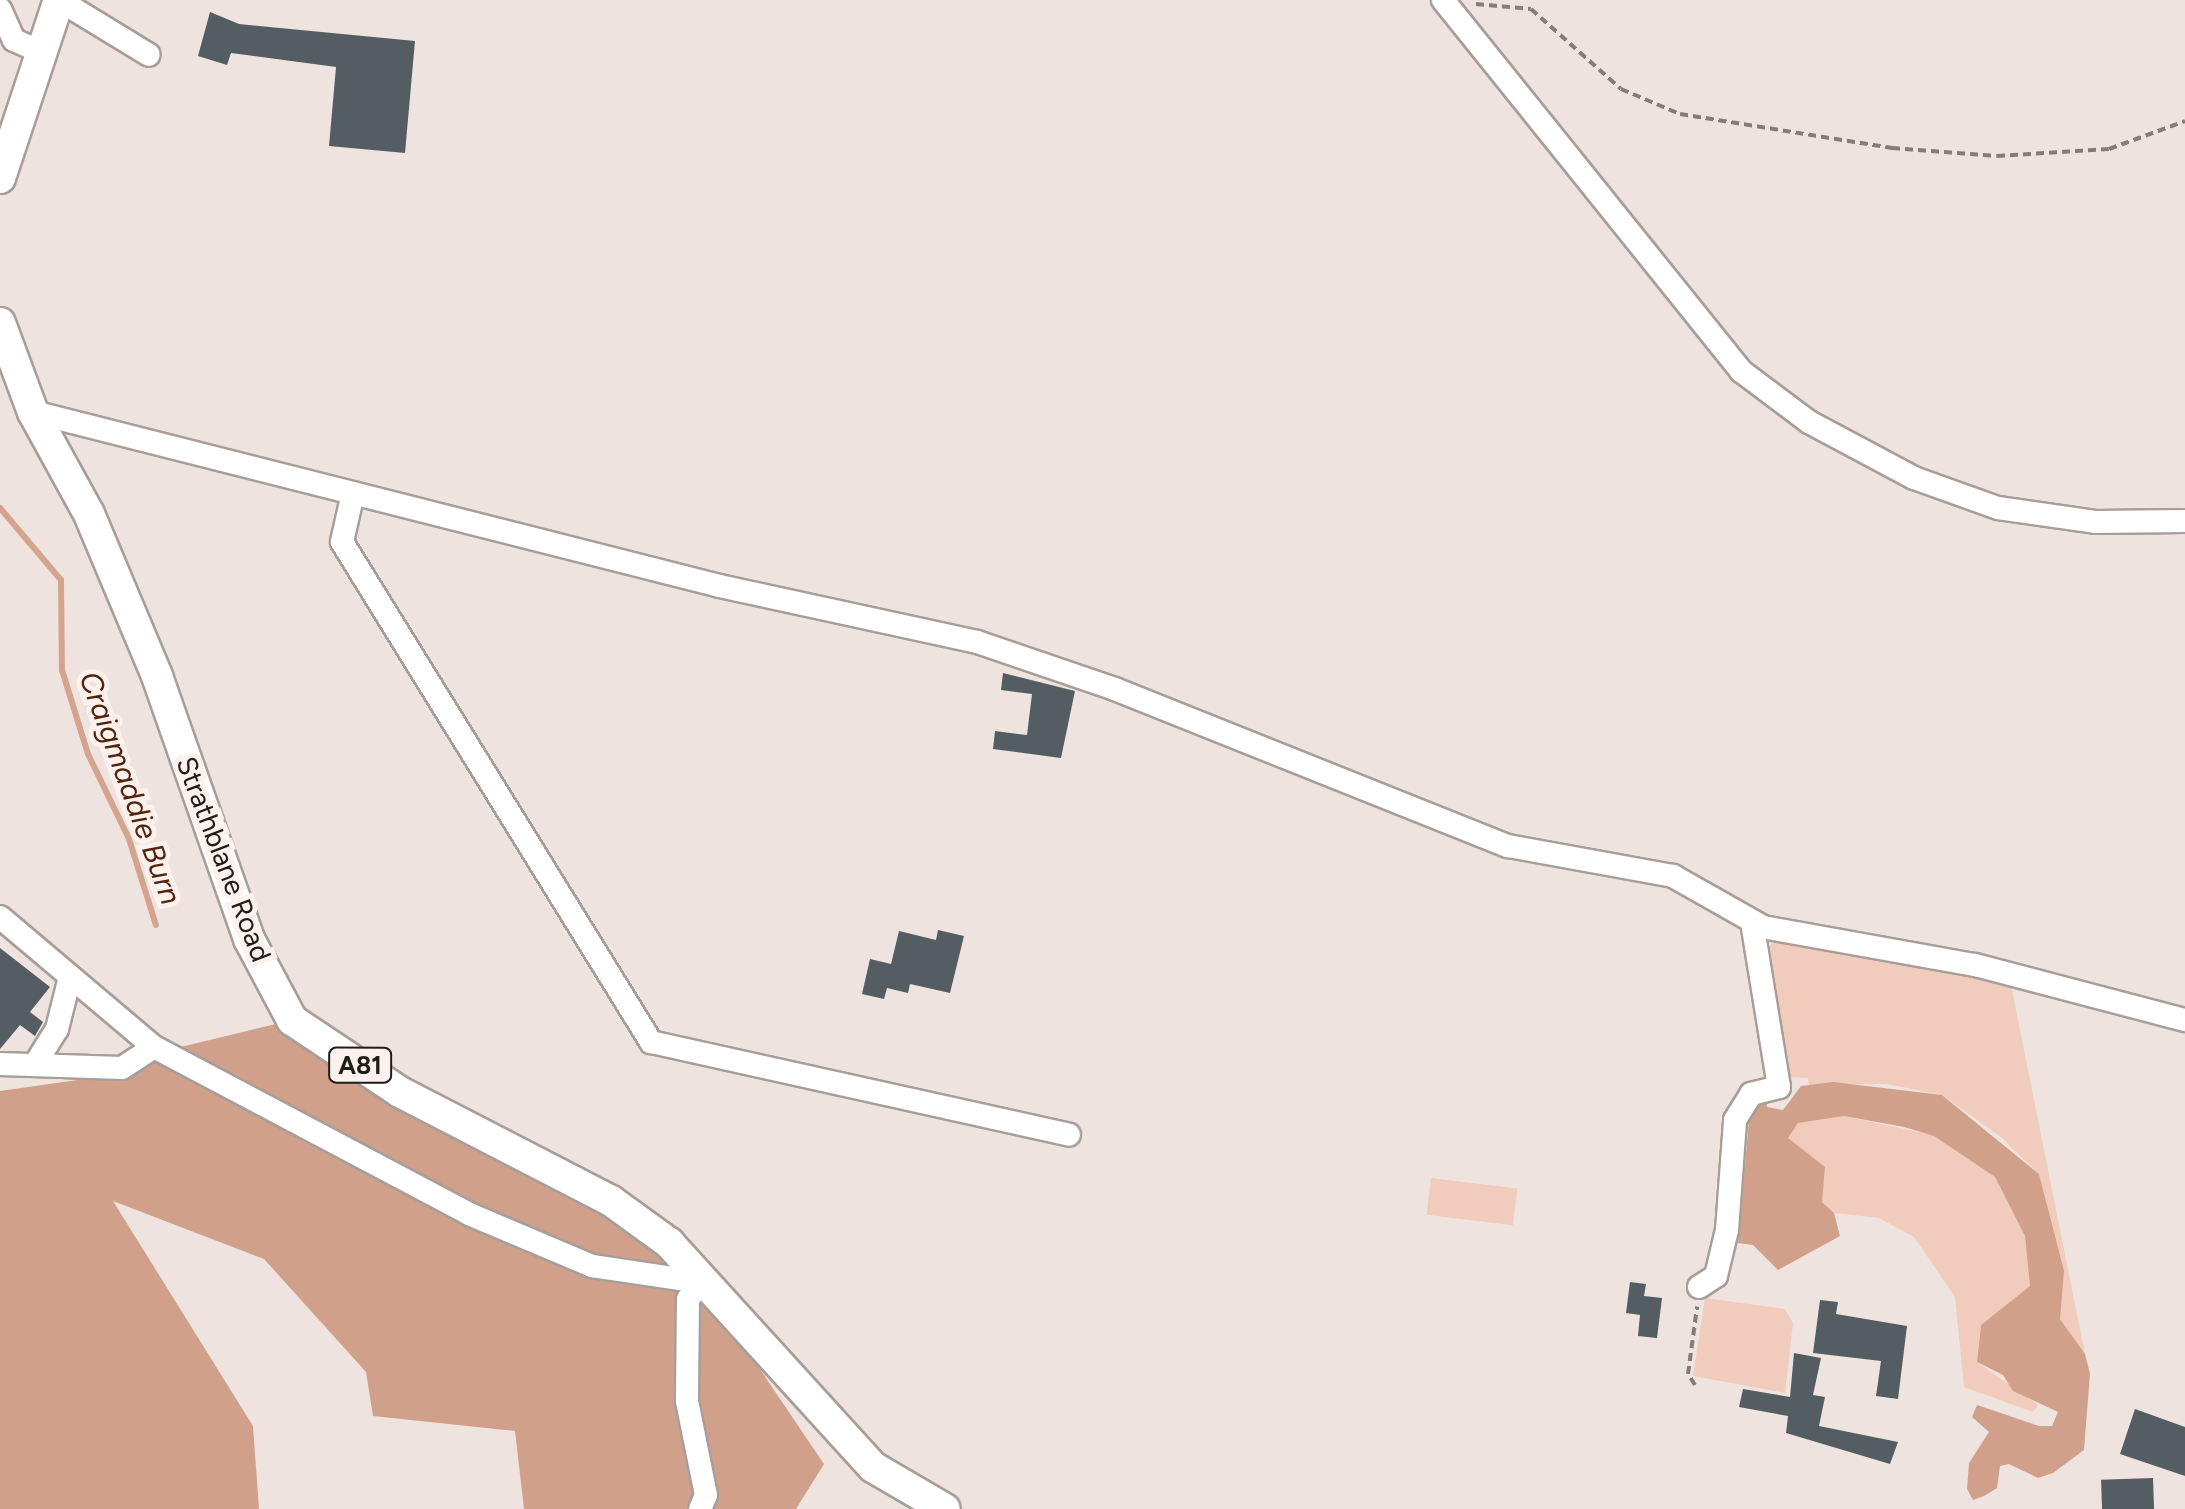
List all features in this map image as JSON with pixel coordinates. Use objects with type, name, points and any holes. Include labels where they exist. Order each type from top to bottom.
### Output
[{"type":"main road","points":[[0,178],[18,49],[59,0]]},
{"type":"main road","name":"Strathblane Road","points":[[0,323],[33,412],[97,532],[157,676],[249,939],[292,1020],[400,1092],[612,1200],[669,1243],[873,1467],[945,1509]]},
{"type":"street","points":[[59,0],[149,55]]},
{"type":"street","points":[[1448,6],[1741,371],[1809,422],[1914,478],[1998,508],[2095,522],[2185,521]]},
{"type":"street","points":[[0,8],[18,49]]},
{"type":"street","points":[[33,412],[720,586],[976,642],[1115,690],[1508,846],[1673,876],[1718,896],[1752,922],[1975,965],[2185,1020]]},
{"type":"street","points":[[353,493],[342,542],[652,1042],[1070,1135]]},
{"type":"street","points":[[0,918],[154,1047],[469,1214],[592,1266],[701,1282],[688,1300],[688,1384],[706,1496],[700,1509]]},
{"type":"street","points":[[1700,1287],[1716,1276],[1727,1230],[1735,1120],[1751,1094],[1779,1087],[1752,922]]},
{"type":"street","points":[[38,1061],[57,1029],[70,976]]},
{"type":"street","points":[[0,1064],[38,1061],[122,1068],[154,1047]]},
{"type":"path","points":[[1448,6],[1500,2],[1531,9],[1642,103],[1892,148],[2059,154],[2109,149],[2185,122]]},
{"type":"path","points":[[1695,1384],[1688,1374],[1700,1287]]},
{"type":"shaded area","points":[[1776,938],[2010,980],[2085,1354],[2060,1319],[2055,1247],[2039,1174],[2001,1137],[1942,1095],[1887,1084],[1809,1085],[1808,1078],[1788,1077],[1766,951]]},
{"type":"shaded area","points":[[292,1020],[544,1164],[701,1282],[824,1464],[796,1509],[524,1509],[515,1431],[373,1416],[366,1372],[264,1259],[113,1201],[253,1426],[259,1509],[0,1509],[0,1091],[120,1074],[156,1053]]},
{"type":"shaded area","points":[[1833,1082],[1942,1095],[2039,1174],[2064,1271],[2060,1319],[2085,1354],[2090,1374],[2084,1450],[2053,1473],[2038,1478],[2009,1464],[2000,1466],[1997,1488],[1984,1496],[1973,1500],[1967,1489],[1969,1463],[1989,1432],[1972,1417],[1977,1405],[2039,1426],[2052,1426],[2058,1412],[2013,1391],[2003,1375],[1977,1362],[1981,1325],[2030,1286],[2025,1236],[1995,1177],[1934,1136],[1904,1127],[1844,1116],[1798,1123],[1788,1138],[1825,1167],[1822,1202],[1834,1213],[1840,1236],[1778,1270],[1753,1245],[1738,1243],[1750,1109],[1766,1097],[1767,1107],[1783,1110],[1801,1086]]},
{"type":"shaded area","points":[[1844,1116],[1933,1135],[1995,1177],[2025,1236],[2031,1286],[1981,1325],[1977,1362],[2038,1405],[2033,1412],[1964,1387],[1955,1297],[1914,1237],[1879,1218],[1834,1213],[1822,1202],[1820,1187],[1788,1138],[1798,1123]]},
{"type":"shaded area","points":[[1431,1178],[1517,1189],[1513,1225],[1426,1215]]},
{"type":"shaded area","points":[[1705,1298],[1785,1309],[1793,1323],[1785,1393],[1693,1376]]},
{"type":"building","points":[[210,12],[239,24],[415,41],[405,153],[329,146],[336,67],[231,53],[227,65],[198,56]]},
{"type":"building","points":[[1003,673],[1075,691],[1061,758],[993,749],[995,731],[1027,735],[1032,694],[1001,690]]},
{"type":"building","points":[[938,930],[964,936],[950,993],[910,984],[908,993],[887,988],[884,999],[862,994],[870,959],[891,964],[899,931],[936,940]]},
{"type":"building","points":[[0,948],[50,987],[30,1012],[43,1022],[35,1036],[20,1025],[0,1049]]},
{"type":"building","points":[[1630,1282],[1646,1284],[1644,1296],[1662,1298],[1657,1338],[1638,1336],[1640,1315],[1626,1313]]},
{"type":"building","points":[[1820,1300],[1838,1302],[1836,1314],[1907,1326],[1898,1399],[1876,1396],[1881,1361],[1813,1353]]},
{"type":"building","points":[[1794,1353],[1821,1358],[1813,1395],[1825,1397],[1819,1426],[1898,1442],[1890,1464],[1786,1433],[1788,1416],[1739,1407],[1743,1389],[1790,1397]]},
{"type":"building","points":[[2135,1409],[2185,1427],[2185,1476],[2120,1454]]},
{"type":"building","points":[[2153,1478],[2154,1509],[2102,1509],[2101,1480]]},
{"type":"waterway","name":"Craigmaddie Burn","points":[[0,508],[61,580],[62,670],[88,754],[129,839],[156,925]]}]
